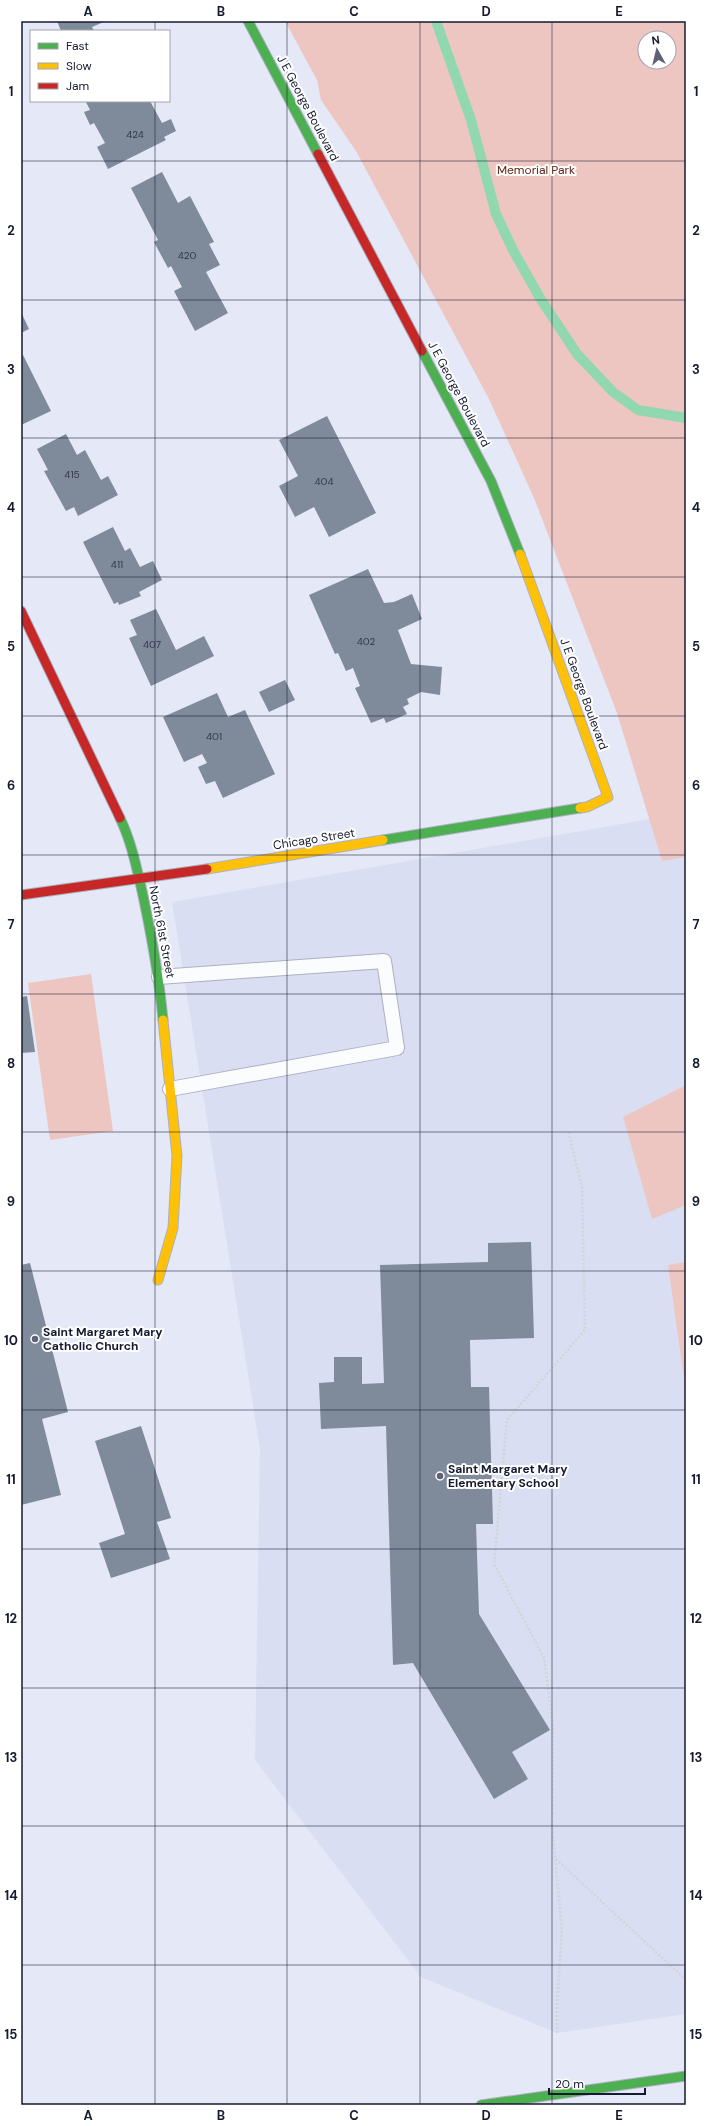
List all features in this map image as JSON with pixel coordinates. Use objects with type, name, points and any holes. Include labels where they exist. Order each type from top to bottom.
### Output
[{"type":"main road","name":"J E George Boulevard","points":[[248,21],[491,481],[525,565],[608,797]]},
{"type":"main road","name":"North 61st Street","points":[[21,611],[130,839],[140,879],[159,977],[177,1156],[172,1228],[158,1280]]},
{"type":"main road","name":"Chicago Street","points":[[21,895],[140,879],[587,807],[608,797]]},
{"type":"main road","points":[[481,2105],[686,2076]]},
{"type":"lane","points":[[159,977],[384,960],[398,1048],[170,1089]]},
{"type":"path","points":[[557,2033],[557,2004],[562,1930],[552,1825],[553,1724],[544,1658],[494,1564],[507,1420],[585,1330],[582,1187],[568,1130]]},
{"type":"path","points":[[556,1858],[686,1980]]},
{"type":"shaded area","points":[[650,819],[662,861],[686,857],[686,2014],[557,2033],[421,1977],[255,1760],[260,1449],[172,902]]},
{"type":"green space","name":"Memorial Park","points":[[285,21],[686,21],[686,857],[662,861],[617,713],[534,498],[489,399],[356,151],[321,100],[317,80]]},
{"type":"green space","points":[[91,974],[113,1131],[50,1140],[28,983]]},
{"type":"green space","points":[[686,1085],[686,1205],[652,1219],[623,1117]]},
{"type":"green space","points":[[686,1262],[686,1393],[668,1265]]},
{"type":"building","points":[[57,21],[106,21],[92,27],[94,30],[61,30]]},
{"type":"building","points":[[86,102],[151,102],[162,123],[171,119],[176,131],[164,137],[166,140],[108,169],[97,147],[105,143],[94,123],[90,125],[84,112],[90,110]]},
{"type":"building","points":[[162,172],[178,203],[190,196],[214,242],[209,244],[220,265],[206,272],[228,313],[195,331],[174,291],[182,287],[171,266],[168,268],[154,242],[158,240],[131,188]]},
{"type":"building","points":[[21,312],[29,329],[21,333]]},
{"type":"building","points":[[23,355],[51,411],[21,425],[21,356]]},
{"type":"building","points":[[327,416],[376,513],[329,537],[314,507],[295,517],[279,486],[298,476],[279,440]]},
{"type":"building","points":[[66,434],[77,455],[85,450],[101,480],[108,476],[118,495],[78,516],[74,507],[66,511],[44,471],[48,470],[37,449]]},
{"type":"building","points":[[113,527],[125,551],[130,548],[140,567],[153,561],[162,580],[139,592],[141,596],[119,605],[118,602],[114,604],[83,542]]},
{"type":"building","points":[[368,569],[384,603],[394,602],[412,594],[422,619],[398,630],[411,664],[442,667],[440,695],[421,692],[407,699],[409,704],[403,707],[407,714],[386,723],[384,718],[371,723],[355,688],[360,686],[353,668],[346,671],[338,653],[335,654],[309,595]]},
{"type":"building","points":[[156,609],[176,650],[204,636],[214,656],[151,686],[129,638],[137,635],[130,620]]},
{"type":"building","points":[[285,680],[295,700],[269,712],[259,692]]},
{"type":"building","points":[[217,693],[228,717],[245,710],[275,774],[223,798],[215,781],[206,784],[198,767],[207,763],[202,754],[184,762],[163,717]]},
{"type":"building","points":[[27,996],[35,1052],[21,1053],[21,997]]},
{"type":"building","name":"Saint Margaret Mary Elementary School","points":[[531,1242],[534,1338],[470,1340],[471,1387],[489,1387],[493,1524],[476,1524],[479,1614],[550,1730],[512,1752],[528,1779],[494,1799],[413,1663],[393,1665],[386,1426],[321,1429],[319,1383],[334,1382],[334,1357],[362,1357],[362,1384],[384,1383],[380,1265],[488,1262],[488,1243]]},
{"type":"building","name":"Saint Margaret Mary Catholic Church","points":[[30,1263],[68,1412],[42,1419],[61,1495],[21,1505],[21,1265]]},
{"type":"building","points":[[141,1426],[171,1518],[157,1522],[170,1559],[111,1578],[99,1543],[125,1534],[95,1441]]},
{"type":"waterway","points":[[436,21],[471,120],[496,214],[514,252],[540,298],[577,354],[613,392],[638,410],[686,418]]},
{"type":"traffic: fast","points":[[248,21],[318,154]]},
{"type":"traffic: fast","points":[[422,351],[491,481],[520,554]]},
{"type":"traffic: fast","points":[[383,840],[580,808]]},
{"type":"traffic: fast","points":[[120,818],[130,844],[149,923],[163,1020]]},
{"type":"traffic: fast","points":[[481,2105],[686,2076]]},
{"type":"traffic: slow","points":[[520,554],[608,797],[587,807],[580,808]]},
{"type":"traffic: slow","points":[[207,869],[383,840]]},
{"type":"traffic: slow","points":[[158,1280],[173,1228],[177,1156],[163,1020]]},
{"type":"traffic: jam","points":[[318,154],[422,351]]},
{"type":"traffic: jam","points":[[21,611],[120,818]]},
{"type":"traffic: jam","points":[[21,895],[207,869]]},
{"type":"place","name":"Saint Margaret Mary Catholic Church","points":[[35,1339]]},
{"type":"place","name":"Saint Margaret Mary Elementary School","points":[[440,1476]]}]
